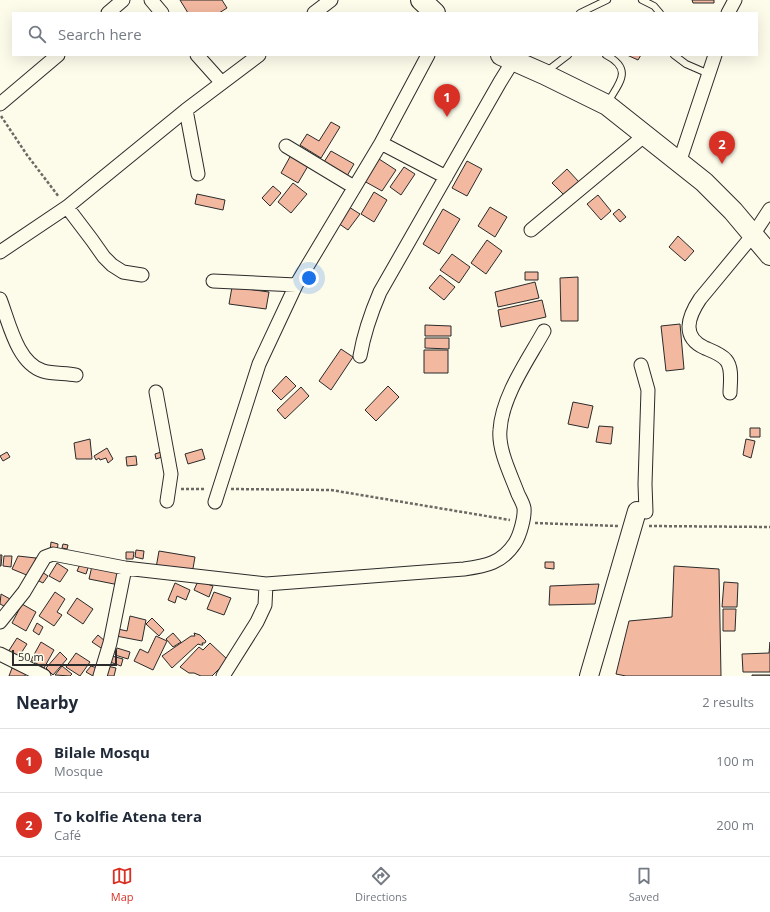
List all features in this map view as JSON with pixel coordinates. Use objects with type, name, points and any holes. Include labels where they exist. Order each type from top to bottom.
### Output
[{"type":"main road","points":[[421,0],[434,12]]},
{"type":"main road","points":[[511,57],[607,105],[644,136],[704,182],[733,211],[770,255]]},
{"type":"main road","points":[[589,676],[639,519]]},
{"type":"main road","points":[[600,676],[639,519]]},
{"type":"street","points":[[109,12],[123,0]]},
{"type":"street","points":[[151,0],[161,12]]},
{"type":"street","points":[[315,12],[331,0]]},
{"type":"street","points":[[0,104],[57,56]]},
{"type":"street","points":[[198,56],[222,83]]},
{"type":"street","points":[[0,252],[66,206],[186,110],[258,56]]},
{"type":"street","points":[[215,502],[259,364],[296,285],[381,143],[427,56]]},
{"type":"street","points":[[679,163],[715,56]]},
{"type":"street","points":[[360,356],[366,327],[380,292],[500,82],[511,57]]},
{"type":"street","points":[[186,110],[198,174]]},
{"type":"street","points":[[531,230],[644,136]]},
{"type":"street","points":[[381,143],[446,177]]},
{"type":"street","points":[[286,146],[354,187]]},
{"type":"street","points":[[66,206],[104,257],[112,265],[123,272],[142,275]]},
{"type":"street","points":[[730,393],[729,364],[722,356],[698,344],[694,340],[688,331],[690,321],[695,306],[700,299],[753,235],[770,209]]},
{"type":"street","points":[[213,281],[296,285]]},
{"type":"street","points":[[0,299],[21,354],[30,364],[43,371],[76,375]]},
{"type":"street","points":[[0,622],[24,592],[45,557],[53,554],[125,568],[266,584],[464,569],[485,566],[500,559],[509,552],[520,535],[524,509],[506,462],[500,441],[499,431],[503,411],[516,381],[544,331]]},
{"type":"street","points":[[639,519],[644,484],[648,390],[641,365]]},
{"type":"street","points":[[156,392],[170,474],[167,495]]},
{"type":"street","points":[[100,676],[110,643],[125,568]]},
{"type":"street","points":[[223,676],[257,622],[265,605],[266,584]]},
{"type":"street","points":[[0,654],[44,676]]},
{"type":"lane","points":[[582,12],[607,0]]},
{"type":"lane","points":[[642,0],[654,6],[659,12]]},
{"type":"lane","points":[[544,74],[567,56]]},
{"type":"lane","points":[[607,105],[622,77],[622,68],[614,59],[608,56]]},
{"type":"lane","points":[[675,56],[686,64],[708,74]]},
{"type":"path","points":[[0,114],[27,155],[66,206]]},
{"type":"path","points":[[167,495],[219,489],[331,490],[522,522],[639,519],[770,527]]},
{"type":"building","points":[[180,0],[222,0],[227,8],[221,12],[187,12]]},
{"type":"building","points":[[692,0],[714,0],[714,3],[693,3]]},
{"type":"building","points":[[629,56],[640,56],[638,60]]},
{"type":"building","points":[[331,122],[340,127],[321,158],[300,145],[307,134],[319,141]]},
{"type":"building","points":[[331,151],[354,164],[347,176],[324,162]]},
{"type":"building","points":[[291,155],[308,166],[298,183],[281,173]]},
{"type":"building","points":[[379,159],[396,170],[382,191],[364,181]]},
{"type":"building","points":[[467,161],[482,169],[467,196],[452,188]]},
{"type":"building","points":[[404,167],[415,174],[401,195],[390,187]]},
{"type":"building","points":[[567,169],[579,182],[564,195],[552,183]]},
{"type":"building","points":[[293,183],[307,194],[291,213],[278,202]]},
{"type":"building","points":[[273,186],[281,193],[270,206],[262,198]]},
{"type":"building","points":[[374,192],[387,200],[374,222],[361,214]]},
{"type":"building","points":[[197,194],[225,200],[223,210],[195,204]]},
{"type":"building","points":[[598,195],[611,211],[601,220],[587,204]]},
{"type":"building","points":[[349,207],[360,214],[348,230],[338,223]]},
{"type":"building","points":[[490,207],[507,217],[495,237],[478,226]]},
{"type":"building","points":[[443,209],[460,219],[439,254],[423,244]]},
{"type":"building","points":[[619,209],[626,217],[620,222],[613,214]]},
{"type":"building","points":[[678,236],[694,251],[685,261],[669,247]]},
{"type":"building","points":[[487,240],[502,251],[486,274],[471,263]]},
{"type":"building","points":[[452,254],[470,267],[459,283],[440,270]]},
{"type":"building","points":[[525,272],[538,272],[538,280],[525,280]]},
{"type":"building","points":[[440,275],[455,287],[444,300],[429,288]]},
{"type":"building","points":[[578,277],[578,321],[561,321],[560,278]]},
{"type":"building","points":[[535,282],[539,298],[498,307],[495,292]]},
{"type":"building","points":[[232,287],[269,292],[266,309],[229,304]]},
{"type":"building","points":[[542,300],[546,317],[501,327],[498,310]]},
{"type":"building","points":[[680,324],[684,369],[666,371],[661,326]]},
{"type":"building","points":[[425,325],[451,326],[451,336],[425,336]]},
{"type":"building","points":[[425,338],[449,338],[449,349],[425,348]]},
{"type":"building","points":[[341,349],[353,357],[331,390],[319,381]]},
{"type":"building","points":[[424,350],[448,350],[448,373],[424,373]]},
{"type":"building","points":[[286,376],[296,386],[281,400],[272,391]]},
{"type":"building","points":[[388,386],[399,397],[376,421],[365,410]]},
{"type":"building","points":[[301,387],[309,396],[285,419],[277,410]]},
{"type":"building","points":[[573,402],[593,406],[588,428],[568,424]]},
{"type":"building","points":[[599,426],[613,427],[611,444],[596,442]]},
{"type":"building","points":[[750,428],[760,428],[760,437],[750,437]]},
{"type":"building","points":[[90,439],[92,459],[76,459],[74,443]]},
{"type":"building","points":[[746,439],[755,441],[751,458],[743,455]]},
{"type":"building","points":[[107,448],[113,459],[108,463],[106,458],[100,460],[99,458],[96,460],[94,456]]},
{"type":"building","points":[[202,449],[205,459],[188,464],[185,454]]},
{"type":"building","points":[[7,452],[10,457],[3,461],[0,456]]},
{"type":"building","points":[[161,452],[162,457],[156,459],[155,454]]},
{"type":"building","points":[[136,456],[137,465],[127,466],[126,457]]},
{"type":"building","points":[[51,542],[58,544],[57,552],[50,551]]},
{"type":"building","points":[[63,544],[68,545],[67,549],[62,548]]},
{"type":"building","points":[[136,550],[144,551],[143,559],[135,557]]},
{"type":"building","points":[[159,551],[195,557],[192,574],[156,568]]},
{"type":"building","points":[[126,552],[134,552],[133,559],[126,559]]},
{"type":"building","points":[[0,555],[2,555],[1,566],[0,566]]},
{"type":"building","points":[[4,556],[12,556],[11,567],[3,566]]},
{"type":"building","points":[[18,556],[36,558],[29,576],[12,569]]},
{"type":"building","points":[[81,562],[89,565],[86,574],[77,571]]},
{"type":"building","points":[[545,562],[554,562],[554,569],[545,568]]},
{"type":"building","points":[[57,563],[68,570],[60,582],[49,576]]},
{"type":"building","points":[[92,566],[122,572],[119,585],[89,579]]},
{"type":"building","points":[[674,566],[719,569],[721,676],[626,676],[616,674],[629,621],[672,617]]},
{"type":"building","points":[[42,572],[48,576],[43,583],[37,580]]},
{"type":"building","points":[[198,581],[213,586],[209,597],[194,590]]},
{"type":"building","points":[[724,582],[738,583],[737,607],[722,607]]},
{"type":"building","points":[[175,583],[190,590],[186,600],[177,596],[175,603],[168,600]]},
{"type":"building","points":[[599,584],[595,604],[549,605],[550,586]]},
{"type":"building","points":[[55,592],[65,599],[57,612],[62,615],[54,626],[39,616]]},
{"type":"building","points":[[214,592],[231,598],[224,615],[207,609]]},
{"type":"building","points":[[1,594],[10,599],[6,607],[0,604]]},
{"type":"building","points":[[77,598],[93,609],[83,624],[67,613]]},
{"type":"building","points":[[22,604],[36,612],[26,631],[12,623]]},
{"type":"building","points":[[723,609],[736,609],[735,631],[723,631]]},
{"type":"building","points":[[130,616],[146,620],[142,641],[116,636],[118,629],[127,631]]},
{"type":"building","points":[[152,618],[164,630],[159,636],[146,624]]},
{"type":"building","points":[[37,623],[43,627],[39,635],[33,631]]},
{"type":"building","points":[[173,633],[181,642],[173,647],[166,639]]},
{"type":"building","points":[[194,633],[200,635],[206,641],[205,643],[202,643],[203,645],[198,644],[172,668],[162,656],[191,636],[195,636]]},
{"type":"building","points":[[98,635],[106,642],[101,648],[92,642]]},
{"type":"building","points":[[156,636],[167,641],[153,670],[134,661],[140,649],[148,653]]},
{"type":"building","points":[[17,638],[27,644],[18,658],[8,652]]},
{"type":"building","points":[[41,642],[54,650],[44,668],[31,660]]},
{"type":"building","points":[[770,642],[770,672],[743,672],[742,654],[769,653]]},
{"type":"building","points":[[210,643],[228,660],[212,676],[201,676],[194,673],[189,673],[180,667],[199,647],[203,650]]},
{"type":"building","points":[[117,648],[130,652],[128,659],[115,655]]},
{"type":"building","points":[[60,652],[67,659],[53,675],[46,668]]},
{"type":"building","points":[[76,653],[90,662],[80,676],[66,667]]},
{"type":"building","points":[[112,656],[123,659],[121,666],[110,662]]},
{"type":"building","points":[[62,666],[72,674],[70,676],[55,675]]},
{"type":"building","points":[[91,666],[100,669],[98,676],[93,676],[86,672]]},
{"type":"building","points":[[107,666],[116,668],[114,676],[105,676]]},
{"type":"building","points":[[12,668],[26,673],[25,676],[9,676]]},
{"type":"building","points":[[770,675],[770,676],[752,676]]},
{"type":"place","name":"Bilale Mosqu","points":[[447,117]]},
{"type":"place","name":"To kolfie Atena tera","points":[[722,164]]}]
